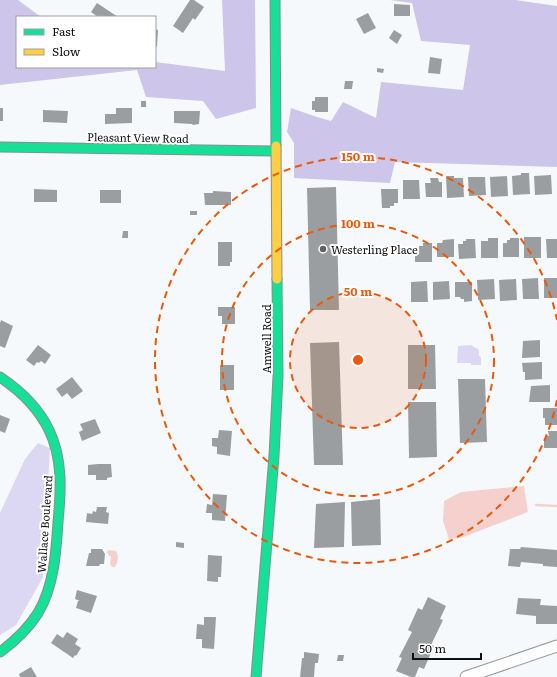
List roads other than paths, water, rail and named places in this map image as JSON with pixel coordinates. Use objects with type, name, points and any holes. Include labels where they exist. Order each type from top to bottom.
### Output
[{"type":"main road","name":"Amwell Road","points":[[256,677],[278,399],[275,0]]},
{"type":"main road","name":"Pleasant View Road","points":[[0,147],[276,151]]},
{"type":"main road","name":"Wallace Boulevard","points":[[0,377],[19,389],[29,399],[40,413],[48,428],[54,442],[58,458],[61,492],[55,563],[48,592],[36,616],[26,629],[16,640],[0,652]]},
{"type":"street","points":[[466,677],[557,646]]},
{"type":"waterway","points":[[536,505],[557,506]]},
{"type":"place","name":"Westerling Place","points":[[323,249]]}]
